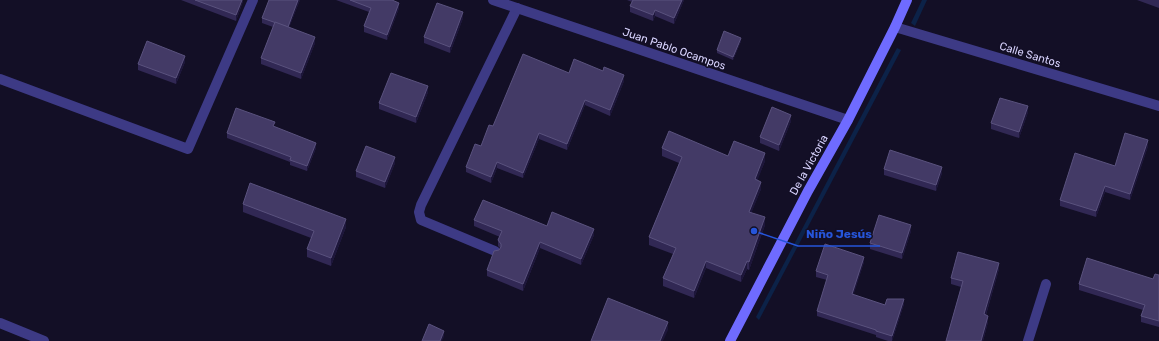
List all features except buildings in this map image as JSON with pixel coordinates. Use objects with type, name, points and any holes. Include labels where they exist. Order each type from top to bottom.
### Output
[{"type":"main road","name":"De la Victoria","points":[[730,341],[808,191],[848,120],[907,0]]},
{"type":"street","points":[[0,79],[188,149],[253,0]]},
{"type":"street","name":"Juan Pablo Ocampos","points":[[493,0],[848,120]]},
{"type":"street","points":[[495,252],[422,220],[419,212],[421,205],[517,8]]},
{"type":"street","name":"Calle Santos","points":[[895,27],[1159,106]]},
{"type":"street","points":[[1028,341],[1046,284]]},
{"type":"street","points":[[0,323],[44,341]]},
{"type":"water","points":[[922,0],[927,0],[915,26],[911,23]]},
{"type":"water","points":[[897,48],[901,50],[759,320],[756,317]]},
{"type":"place","name":"Niño Jesús","points":[[754,231]]}]
